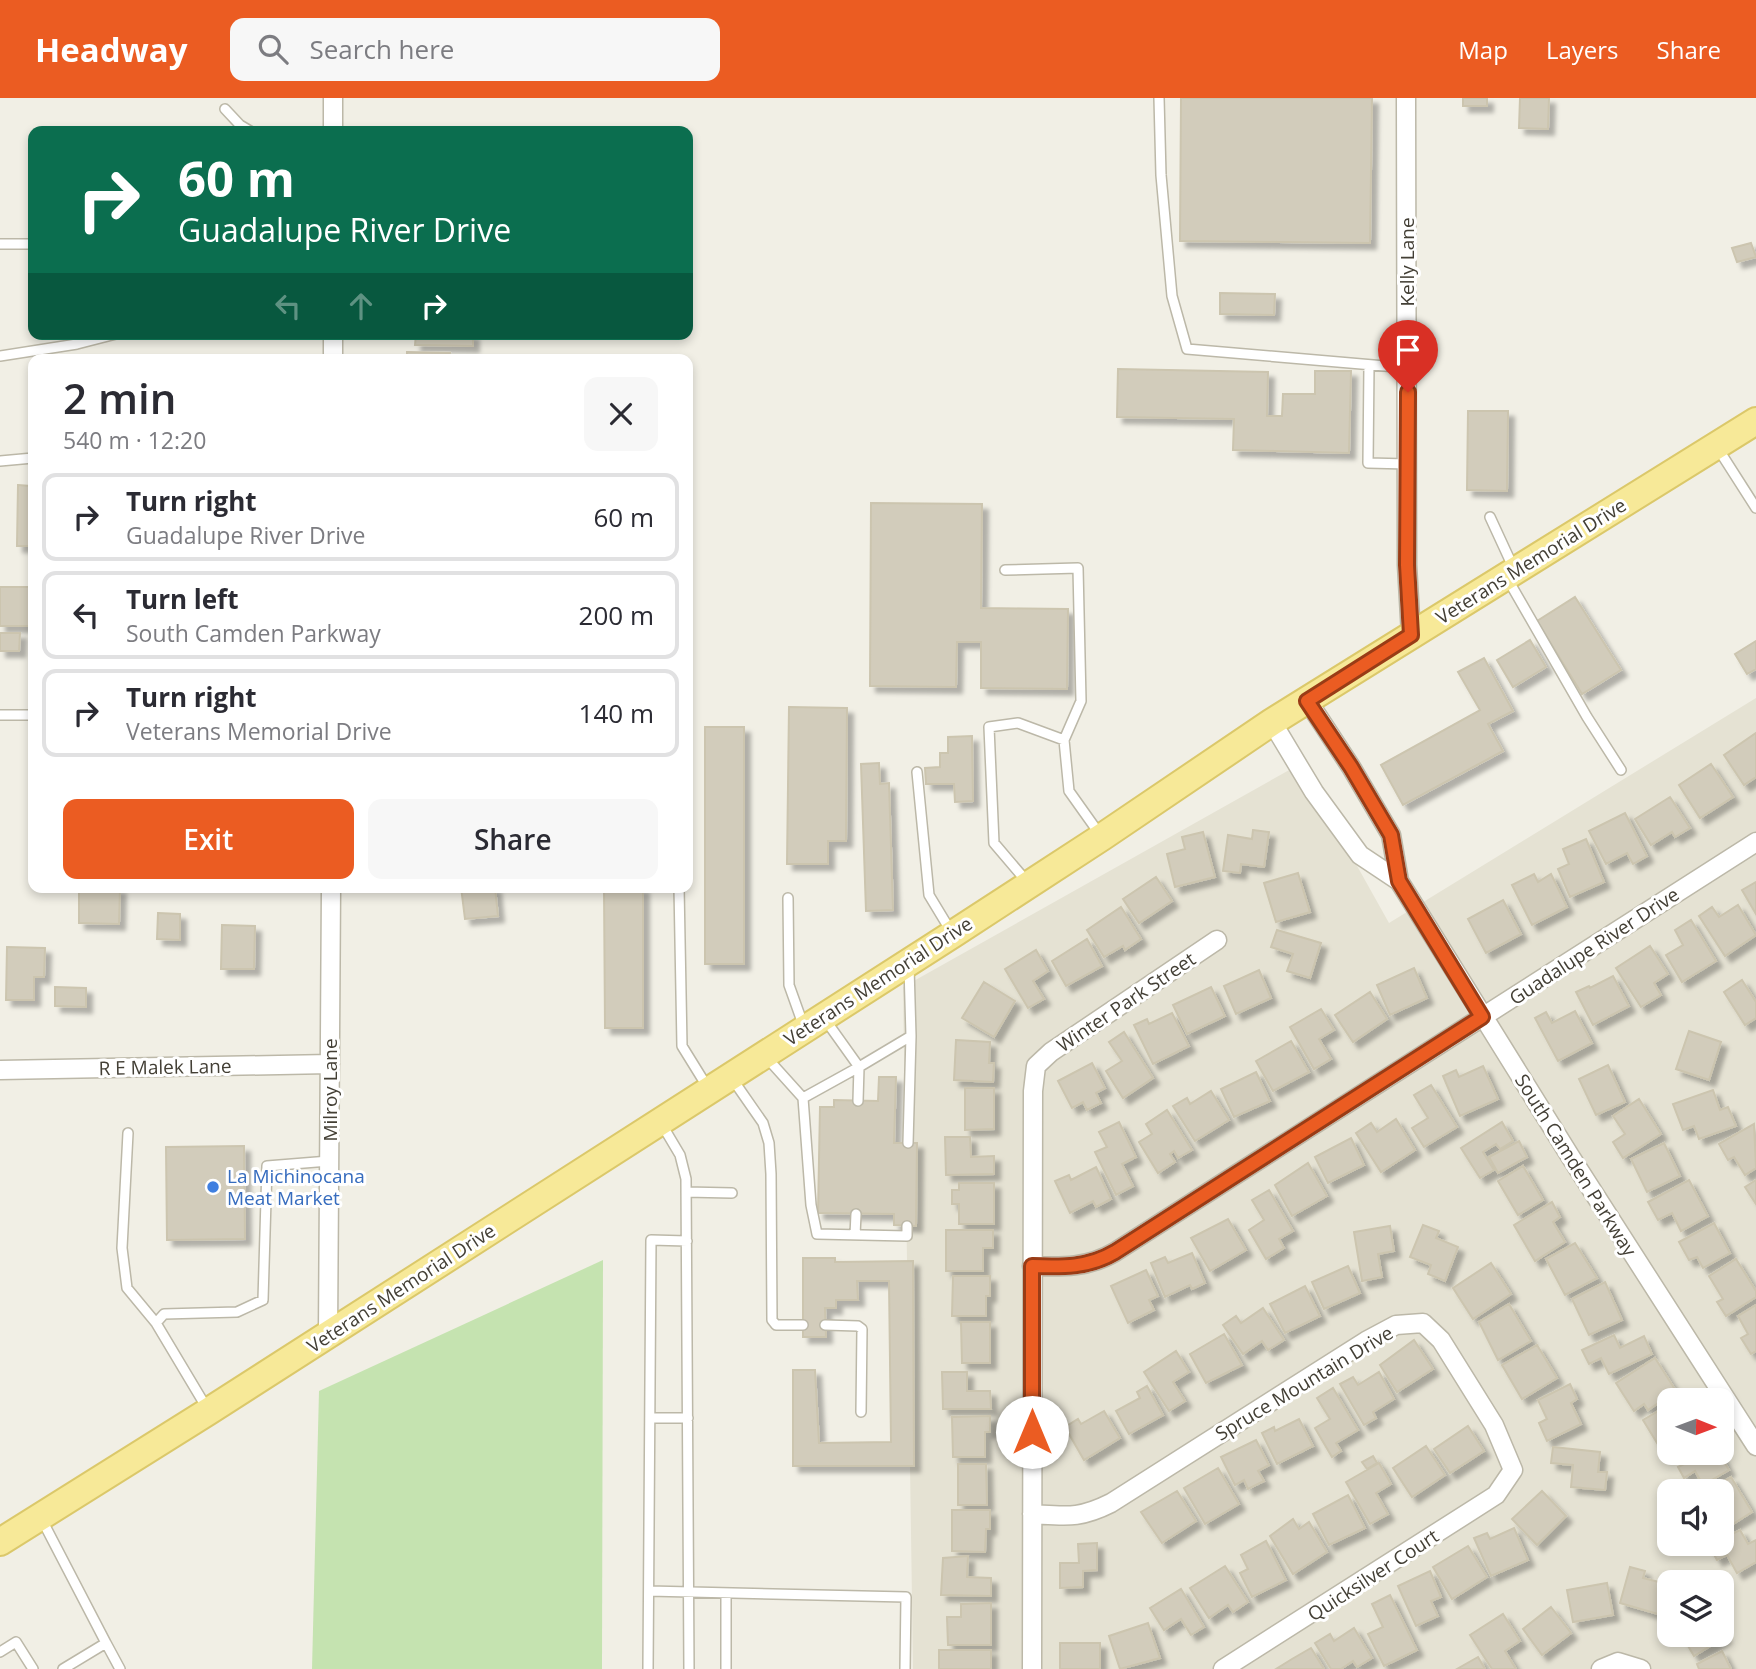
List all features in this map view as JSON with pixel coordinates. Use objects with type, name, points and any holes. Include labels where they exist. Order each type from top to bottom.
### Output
[{"type":"main road","name":"Veterans Memorial Drive","points":[[0,1542],[328,1335],[1102,838],[1272,722],[1755,423]]},
{"type":"street","points":[[333,98],[333,126]]},
{"type":"street","name":"Kelly Lane","points":[[1406,98],[1407,565],[1411,635]]},
{"type":"street","name":"South Camden Parkway","points":[[1307,701],[1351,767],[1391,835],[1399,881],[1482,1017],[1756,1446]]},
{"type":"street","name":"South Camden Parkway","points":[[1272,722],[1314,792],[1360,855],[1399,881]]},
{"type":"street","name":"Guadalupe River Drive","points":[[1032,1266],[1074,1267],[1101,1261],[1756,842]]},
{"type":"street","name":"Milroy Lane","points":[[328,1335],[331,893]]},
{"type":"street","name":"Winter Park Street","points":[[1032,1266],[1033,1091],[1037,1066],[1051,1052],[1217,940]]},
{"type":"street","name":"R E Malek Lane","points":[[0,1070],[330,1064]]},
{"type":"street","points":[[1032,1266],[1032,1669]]},
{"type":"street","name":"Spruce Mountain Drive","points":[[1032,1514],[1070,1516],[1091,1513],[1366,1341],[1396,1325],[1423,1324],[1441,1340],[1494,1425],[1513,1470]]},
{"type":"street","name":"Quicksilver Court","points":[[1223,1669],[1496,1495],[1513,1470]]},
{"type":"street","points":[[1610,1665],[1641,1669]]},
{"type":"lane","points":[[1159,98],[1161,175],[1172,296],[1187,349],[1408,368]]},
{"type":"lane","points":[[225,109],[242,126]]},
{"type":"lane","points":[[0,244],[28,244]]},
{"type":"lane","points":[[0,356],[93,340]]},
{"type":"lane","points":[[1369,365],[1368,463],[1408,464]]},
{"type":"lane","points":[[1716,446],[1756,508]]},
{"type":"lane","points":[[0,461],[28,458]]},
{"type":"lane","points":[[1490,517],[1511,573],[1587,717],[1621,770]]},
{"type":"lane","points":[[1005,570],[1078,568],[1082,702],[1064,740],[1069,791],[1102,838]]},
{"type":"lane","points":[[0,715],[28,715]]},
{"type":"lane","points":[[1029,884],[995,842],[989,727],[1017,723],[1064,740]]},
{"type":"lane","points":[[917,772],[929,895],[953,934]]},
{"type":"lane","points":[[679,893],[682,1046],[763,1122],[769,1143],[771,1174],[772,1320],[776,1325],[803,1325]]},
{"type":"lane","points":[[788,898],[789,985],[814,1023],[859,1067],[858,1101]]},
{"type":"lane","points":[[908,1143],[911,1036],[909,962]]},
{"type":"lane","points":[[803,1098],[911,1036]]},
{"type":"lane","points":[[763,1055],[803,1098],[811,1205],[817,1234],[855,1235],[907,1231]]},
{"type":"lane","points":[[660,1121],[680,1155],[686,1192],[689,1669]]},
{"type":"lane","points":[[128,1133],[122,1248],[127,1288],[156,1323],[209,1411]]},
{"type":"lane","points":[[156,1323],[164,1314],[237,1312],[263,1300],[267,1166],[329,1161]]},
{"type":"lane","points":[[686,1192],[732,1193]]},
{"type":"lane","points":[[855,1235],[856,1214]]},
{"type":"lane","points":[[648,1669],[651,1240],[687,1241]]},
{"type":"lane","points":[[825,1325],[858,1326],[862,1329],[861,1412]]},
{"type":"lane","points":[[650,1418],[688,1418]]},
{"type":"lane","points":[[41,1517],[120,1669]]},
{"type":"lane","points":[[649,1591],[906,1597],[905,1669]]},
{"type":"lane","points":[[726,1593],[726,1669]]},
{"type":"lane","points":[[0,1652],[16,1642],[33,1669]]},
{"type":"lane","points":[[63,1669],[106,1643]]},
{"type":"shaded area","points":[[1756,698],[1756,1669],[913,1669],[903,987],[1300,764],[1389,923]]},
{"type":"green space","points":[[603,1260],[602,1669],[312,1669],[319,1391]]},
{"type":"building","points":[[1181,98],[1372,98],[1370,243],[1180,241]]},
{"type":"building","points":[[1463,98],[1487,98],[1487,106],[1463,106]]},
{"type":"building","points":[[1520,98],[1549,98],[1548,129],[1519,128]]},
{"type":"building","points":[[1751,243],[1756,257],[1737,262],[1732,248]]},
{"type":"building","points":[[1220,293],[1275,294],[1274,315],[1220,314]]},
{"type":"building","points":[[415,340],[473,340],[473,346],[415,345]]},
{"type":"building","points":[[407,352],[450,353],[450,354]]},
{"type":"building","points":[[1118,369],[1268,372],[1267,416],[1282,416],[1283,394],[1315,394],[1315,371],[1351,371],[1349,453],[1233,450],[1234,419],[1117,417]]},
{"type":"building","points":[[1468,411],[1508,411],[1507,491],[1467,490]]},
{"type":"building","points":[[18,485],[28,486],[28,546],[17,546]]},
{"type":"building","points":[[871,503],[982,504],[981,608],[1068,609],[1067,689],[981,688],[981,642],[957,642],[956,687],[870,686]]},
{"type":"building","points":[[0,587],[28,587],[28,626],[0,626]]},
{"type":"building","points":[[1575,597],[1621,670],[1582,694],[1537,621]]},
{"type":"building","points":[[0,633],[20,633],[19,651],[0,651]]},
{"type":"building","points":[[1530,640],[1546,667],[1513,687],[1497,660]]},
{"type":"building","points":[[1756,641],[1756,669],[1747,674],[1735,654]]},
{"type":"building","points":[[1484,658],[1513,711],[1488,724],[1503,751],[1403,805],[1381,765],[1480,710],[1458,672]]},
{"type":"building","points":[[789,707],[847,708],[846,841],[828,841],[828,864],[787,864]]},
{"type":"building","points":[[705,727],[744,727],[744,964],[705,964]]},
{"type":"building","points":[[1756,733],[1756,777],[1744,785],[1724,755]]},
{"type":"building","points":[[972,736],[973,801],[955,802],[954,784],[926,784],[925,768],[940,767],[940,753],[948,753],[948,737]]},
{"type":"building","points":[[879,763],[880,784],[889,783],[893,910],[866,911],[861,764]]},
{"type":"building","points":[[1711,764],[1733,797],[1700,818],[1679,785]]},
{"type":"building","points":[[1670,797],[1690,828],[1675,837],[1672,832],[1651,845],[1635,819]]},
{"type":"building","points":[[1625,813],[1647,856],[1633,864],[1627,853],[1606,864],[1589,831]]},
{"type":"building","points":[[1253,830],[1269,832],[1264,867],[1241,864],[1240,873],[1223,871],[1228,835],[1252,839]]},
{"type":"building","points":[[1203,832],[1215,877],[1175,887],[1167,854],[1185,849],[1182,837]]},
{"type":"building","points":[[1586,839],[1604,882],[1570,897],[1558,869],[1569,864],[1563,849]]},
{"type":"building","points":[[1298,873],[1310,912],[1276,922],[1264,883]]},
{"type":"building","points":[[1534,874],[1538,882],[1551,874],[1567,907],[1532,925],[1512,885]]},
{"type":"building","points":[[1156,877],[1172,901],[1139,923],[1123,899]]},
{"type":"building","points":[[1756,882],[1756,914],[1742,890]]},
{"type":"building","points":[[79,893],[120,893],[119,924],[79,923]]},
{"type":"building","points":[[462,893],[496,893],[498,916],[465,919]]},
{"type":"building","points":[[604,893],[643,893],[643,1028],[605,1028]]},
{"type":"building","points":[[1503,900],[1521,934],[1486,953],[1468,919]]},
{"type":"building","points":[[1738,905],[1756,935],[1725,956],[1699,916],[1712,907],[1719,917]]},
{"type":"building","points":[[1121,907],[1141,939],[1125,950],[1123,946],[1104,957],[1087,930]]},
{"type":"building","points":[[158,913],[180,914],[180,940],[157,939]]},
{"type":"building","points":[[1691,920],[1716,961],[1682,982],[1666,955],[1683,945],[1675,930]]},
{"type":"building","points":[[222,925],[255,926],[254,969],[221,969]]},
{"type":"building","points":[[1277,930],[1321,943],[1310,978],[1287,971],[1293,954],[1271,947]]},
{"type":"building","points":[[1087,939],[1102,966],[1066,986],[1052,961]]},
{"type":"building","points":[[1650,946],[1668,974],[1654,983],[1661,995],[1641,1007],[1616,968]]},
{"type":"building","points":[[7,947],[45,948],[44,977],[34,977],[34,1000],[6,1000]]},
{"type":"building","points":[[1036,950],[1048,971],[1033,981],[1044,999],[1028,1008],[1005,969]]},
{"type":"building","points":[[1414,968],[1427,998],[1390,1015],[1377,985]]},
{"type":"building","points":[[1259,970],[1271,998],[1236,1014],[1224,986]]},
{"type":"building","points":[[1613,976],[1629,1006],[1593,1025],[1576,992]]},
{"type":"building","points":[[1742,980],[1756,1002],[1756,1018],[1745,1025],[1724,992]]},
{"type":"building","points":[[984,982],[1015,1001],[994,1037],[962,1018]]},
{"type":"building","points":[[55,987],[86,988],[86,1007],[55,1006]]},
{"type":"building","points":[[1211,987],[1225,1016],[1187,1034],[1173,1005]]},
{"type":"building","points":[[1370,992],[1387,1019],[1353,1042],[1335,1015]]},
{"type":"building","points":[[1321,1009],[1334,1030],[1319,1039],[1331,1059],[1314,1069],[1290,1027]]},
{"type":"building","points":[[1575,1011],[1592,1043],[1558,1061],[1535,1018],[1546,1012],[1552,1023]]},
{"type":"building","points":[[1172,1013],[1189,1046],[1153,1064],[1134,1025],[1147,1019],[1149,1024]]},
{"type":"building","points":[[1689,1031],[1721,1042],[1709,1080],[1676,1069]]},
{"type":"building","points":[[1124,1032],[1153,1078],[1123,1098],[1106,1071],[1122,1061],[1109,1042]]},
{"type":"building","points":[[956,1040],[990,1042],[989,1063],[994,1063],[993,1082],[954,1080]]},
{"type":"building","points":[[1291,1041],[1309,1072],[1273,1091],[1256,1061]]},
{"type":"building","points":[[1092,1063],[1105,1088],[1096,1093],[1101,1103],[1087,1110],[1083,1102],[1072,1108],[1058,1081]]},
{"type":"building","points":[[1608,1065],[1625,1102],[1596,1115],[1579,1079]]},
{"type":"building","points":[[1483,1066],[1498,1099],[1460,1116],[1443,1076],[1456,1070],[1459,1077]]},
{"type":"building","points":[[1256,1072],[1270,1101],[1234,1117],[1221,1089]]},
{"type":"building","points":[[879,1077],[896,1077],[894,1143],[917,1143],[916,1226],[894,1225],[894,1214],[818,1213],[820,1107],[834,1107],[834,1100],[878,1101]]},
{"type":"building","points":[[1431,1085],[1457,1127],[1424,1147],[1412,1128],[1428,1118],[1414,1095]]},
{"type":"building","points":[[965,1088],[994,1088],[994,1129],[965,1130]]},
{"type":"building","points":[[1713,1090],[1720,1110],[1728,1107],[1736,1126],[1699,1139],[1694,1126],[1683,1130],[1673,1104]]},
{"type":"building","points":[[1211,1091],[1229,1120],[1195,1141],[1173,1106],[1187,1098],[1190,1104]]},
{"type":"building","points":[[1639,1099],[1661,1134],[1623,1158],[1613,1142],[1625,1134],[1613,1116]]},
{"type":"building","points":[[1167,1110],[1192,1150],[1178,1158],[1174,1151],[1170,1154],[1175,1162],[1158,1173],[1139,1142],[1152,1134],[1146,1124]]},
{"type":"building","points":[[1396,1119],[1415,1150],[1381,1172],[1356,1133],[1371,1123],[1377,1132]]},
{"type":"building","points":[[1119,1122],[1136,1157],[1122,1164],[1133,1186],[1116,1195],[1095,1152],[1107,1147],[1099,1132]]},
{"type":"building","points":[[1502,1122],[1513,1141],[1500,1149],[1496,1144],[1483,1152],[1494,1170],[1480,1178],[1461,1148]]},
{"type":"building","points":[[1754,1124],[1756,1168],[1745,1175],[1734,1157],[1728,1160],[1719,1144]]},
{"type":"building","points":[[945,1137],[970,1137],[971,1157],[994,1156],[994,1174],[946,1175]]},
{"type":"building","points":[[1351,1138],[1364,1165],[1328,1183],[1315,1157]]},
{"type":"building","points":[[1519,1141],[1527,1157],[1498,1173],[1489,1157]]},
{"type":"building","points":[[1664,1143],[1680,1176],[1647,1192],[1631,1159]]},
{"type":"building","points":[[244,1146],[245,1239],[167,1240],[166,1147]]},
{"type":"building","points":[[1308,1163],[1327,1196],[1292,1216],[1275,1185]]},
{"type":"building","points":[[1523,1166],[1543,1200],[1518,1215],[1498,1181]]},
{"type":"building","points":[[1096,1167],[1111,1199],[1096,1207],[1093,1201],[1070,1213],[1055,1181],[1069,1175],[1071,1180]]},
{"type":"building","points":[[1689,1180],[1708,1216],[1681,1231],[1672,1213],[1658,1220],[1648,1202]]},
{"type":"building","points":[[1756,1180],[1756,1204],[1745,1187]]},
{"type":"building","points":[[959,1183],[994,1183],[994,1224],[959,1224],[959,1204],[952,1204],[952,1190],[959,1190]]},
{"type":"building","points":[[1269,1190],[1293,1231],[1279,1239],[1284,1248],[1266,1259],[1249,1230],[1264,1220],[1252,1200]]},
{"type":"building","points":[[1552,1202],[1560,1217],[1553,1222],[1565,1242],[1535,1261],[1514,1225]]},
{"type":"building","points":[[1228,1219],[1246,1250],[1210,1271],[1191,1238]]},
{"type":"building","points":[[1714,1223],[1730,1253],[1703,1268],[1697,1257],[1689,1260],[1679,1242]]},
{"type":"building","points":[[1423,1225],[1439,1231],[1436,1238],[1458,1247],[1445,1281],[1428,1274],[1431,1265],[1410,1257]]},
{"type":"building","points":[[1390,1226],[1394,1251],[1378,1254],[1382,1277],[1362,1281],[1354,1232]]},
{"type":"building","points":[[946,1230],[993,1230],[993,1248],[983,1248],[983,1271],[946,1271]]},
{"type":"building","points":[[1575,1243],[1597,1278],[1565,1295],[1546,1259]]},
{"type":"building","points":[[1192,1253],[1205,1283],[1192,1289],[1190,1285],[1165,1297],[1151,1263],[1165,1257],[1168,1263]]},
{"type":"building","points":[[803,1258],[835,1258],[835,1262],[913,1261],[914,1466],[793,1466],[793,1370],[815,1370],[819,1443],[891,1442],[889,1281],[857,1281],[858,1300],[836,1300],[836,1308],[825,1308],[826,1337],[803,1337]]},
{"type":"building","points":[[1736,1259],[1756,1291],[1756,1297],[1726,1316],[1717,1302],[1723,1299],[1709,1276]]},
{"type":"building","points":[[1491,1263],[1511,1294],[1473,1319],[1453,1288]]},
{"type":"building","points":[[1348,1266],[1360,1293],[1324,1309],[1312,1282]]},
{"type":"building","points":[[1146,1270],[1158,1296],[1149,1300],[1154,1310],[1128,1323],[1111,1286]]},
{"type":"building","points":[[953,1276],[990,1276],[986,1316],[952,1316]]},
{"type":"building","points":[[1605,1282],[1622,1320],[1589,1335],[1572,1299]]},
{"type":"building","points":[[1305,1286],[1320,1316],[1285,1333],[1270,1304]]},
{"type":"building","points":[[1509,1304],[1531,1341],[1498,1360],[1479,1322]]},
{"type":"building","points":[[1756,1305],[1756,1351],[1751,1354],[1741,1338],[1748,1334],[1738,1316]]},
{"type":"building","points":[[1263,1308],[1284,1340],[1268,1350],[1262,1341],[1243,1354],[1223,1325],[1236,1316],[1241,1323]]},
{"type":"building","points":[[961,1322],[990,1322],[990,1363],[962,1363]]},
{"type":"building","points":[[1224,1334],[1242,1365],[1206,1383],[1190,1354]]},
{"type":"building","points":[[1614,1335],[1620,1348],[1644,1336],[1652,1354],[1609,1374],[1601,1358],[1589,1364],[1582,1350]]},
{"type":"building","points":[[1414,1340],[1433,1369],[1397,1392],[1380,1365]]},
{"type":"building","points":[[1537,1345],[1557,1378],[1522,1399],[1502,1365]]},
{"type":"building","points":[[1176,1351],[1189,1372],[1173,1382],[1185,1401],[1169,1411],[1144,1372]]},
{"type":"building","points":[[1655,1358],[1674,1388],[1657,1388],[1657,1404],[1648,1410],[1644,1404],[1634,1411],[1616,1383]]},
{"type":"building","points":[[942,1372],[967,1372],[967,1391],[990,1391],[991,1409],[943,1409]]},
{"type":"building","points":[[1379,1372],[1394,1399],[1373,1412],[1376,1418],[1364,1425],[1340,1384],[1353,1377],[1358,1385]]},
{"type":"building","points":[[1570,1384],[1577,1399],[1571,1403],[1581,1424],[1547,1441],[1539,1423],[1547,1419],[1538,1400]]},
{"type":"building","points":[[1147,1386],[1163,1415],[1129,1434],[1116,1411],[1140,1398],[1137,1392]]},
{"type":"building","points":[[1333,1388],[1358,1430],[1336,1443],[1341,1451],[1332,1457],[1315,1428],[1330,1419],[1317,1398]]},
{"type":"building","points":[[1104,1411],[1120,1438],[1084,1460],[1065,1427],[1078,1419],[1081,1424]]},
{"type":"building","points":[[1657,1412],[1657,1443],[1643,1420]]},
{"type":"building","points":[[990,1416],[990,1432],[985,1432],[985,1457],[953,1457],[952,1417]]},
{"type":"building","points":[[1299,1419],[1313,1446],[1277,1464],[1262,1433],[1274,1427],[1275,1431]]},
{"type":"building","points":[[1468,1426],[1484,1451],[1450,1473],[1434,1449]]},
{"type":"building","points":[[1256,1440],[1269,1465],[1258,1471],[1264,1481],[1248,1489],[1244,1480],[1235,1485],[1221,1457]]},
{"type":"building","points":[[1426,1446],[1445,1475],[1412,1497],[1393,1468]]},
{"type":"building","points":[[1553,1447],[1600,1452],[1598,1472],[1607,1472],[1605,1490],[1571,1487],[1573,1465],[1551,1463]]},
{"type":"building","points":[[1373,1456],[1377,1463],[1367,1469],[1362,1462]]},
{"type":"building","points":[[1379,1463],[1391,1484],[1376,1493],[1388,1514],[1370,1524],[1346,1482]]},
{"type":"building","points":[[958,1464],[986,1464],[987,1505],[958,1505]]},
{"type":"building","points":[[1726,1465],[1729,1470],[1713,1479],[1700,1479],[1695,1471],[1684,1478],[1678,1467]]},
{"type":"building","points":[[1218,1468],[1239,1504],[1205,1524],[1184,1488]]},
{"type":"building","points":[[1734,1482],[1752,1512],[1734,1523]]},
{"type":"building","points":[[1177,1491],[1196,1521],[1162,1543],[1141,1512]]},
{"type":"building","points":[[1542,1491],[1566,1516],[1537,1545],[1512,1519]]},
{"type":"building","points":[[1348,1495],[1365,1528],[1329,1545],[1313,1514]]},
{"type":"building","points":[[952,1510],[990,1510],[990,1529],[986,1529],[985,1552],[952,1551]]},
{"type":"building","points":[[1293,1519],[1299,1529],[1309,1522],[1327,1552],[1293,1574],[1270,1536]]},
{"type":"building","points":[[1514,1528],[1528,1560],[1491,1576],[1474,1538],[1487,1533],[1490,1539]]},
{"type":"building","points":[[1740,1530],[1748,1544],[1756,1540],[1756,1562],[1737,1573],[1728,1556],[1734,1556],[1734,1533]]},
{"type":"building","points":[[1266,1541],[1286,1580],[1252,1597],[1240,1573],[1248,1569],[1241,1555]]},
{"type":"building","points":[[1097,1543],[1097,1570],[1083,1571],[1083,1587],[1060,1588],[1060,1563],[1079,1563],[1078,1544]]},
{"type":"building","points":[[1468,1546],[1487,1577],[1452,1599],[1433,1567]]},
{"type":"building","points":[[968,1556],[967,1577],[991,1578],[991,1596],[941,1595],[943,1558]]},
{"type":"building","points":[[1225,1566],[1248,1602],[1233,1612],[1228,1605],[1209,1618],[1190,1588]]},
{"type":"building","points":[[1630,1567],[1645,1571],[1643,1578],[1657,1582],[1657,1614],[1620,1603]]},
{"type":"building","points":[[1430,1571],[1441,1597],[1431,1601],[1438,1616],[1416,1626],[1398,1586]]},
{"type":"building","points":[[1607,1583],[1613,1615],[1573,1622],[1567,1590]]},
{"type":"building","points":[[1181,1589],[1204,1627],[1191,1635],[1181,1619],[1164,1630],[1150,1608]]},
{"type":"building","points":[[1390,1595],[1417,1650],[1384,1666],[1368,1634],[1383,1627],[1372,1604]]},
{"type":"building","points":[[991,1603],[991,1645],[948,1645],[947,1617],[961,1617],[961,1604]]},
{"type":"building","points":[[1551,1607],[1571,1633],[1542,1655],[1523,1629]]},
{"type":"building","points":[[1503,1614],[1520,1641],[1505,1651],[1516,1669],[1492,1669],[1470,1635]]},
{"type":"building","points":[[1148,1623],[1160,1658],[1120,1669],[1109,1636]]},
{"type":"building","points":[[1354,1628],[1372,1658],[1357,1667],[1353,1661],[1341,1669],[1331,1669],[1315,1643],[1330,1634],[1334,1641]]},
{"type":"building","points":[[1060,1643],[1100,1643],[1100,1669],[1060,1669]]},
{"type":"building","points":[[1689,1647],[1709,1647],[1694,1656]]},
{"type":"building","points":[[1311,1648],[1324,1669],[1276,1669],[1292,1659]]},
{"type":"building","points":[[939,1650],[991,1650],[991,1669],[939,1669]]},
{"type":"building","points":[[1722,1651],[1731,1669],[1699,1669],[1697,1664]]},
{"type":"building","points":[[1478,1657],[1485,1669],[1457,1669]]},
{"type":"place","name":"La Michinocana Meat Market","points":[[213,1187]]},
{"type":"route","points":[[1032,1432],[1032,1266],[1074,1267],[1101,1261],[1482,1017],[1399,881],[1391,835],[1351,767],[1307,701],[1411,635],[1407,565],[1408,392]]}]
